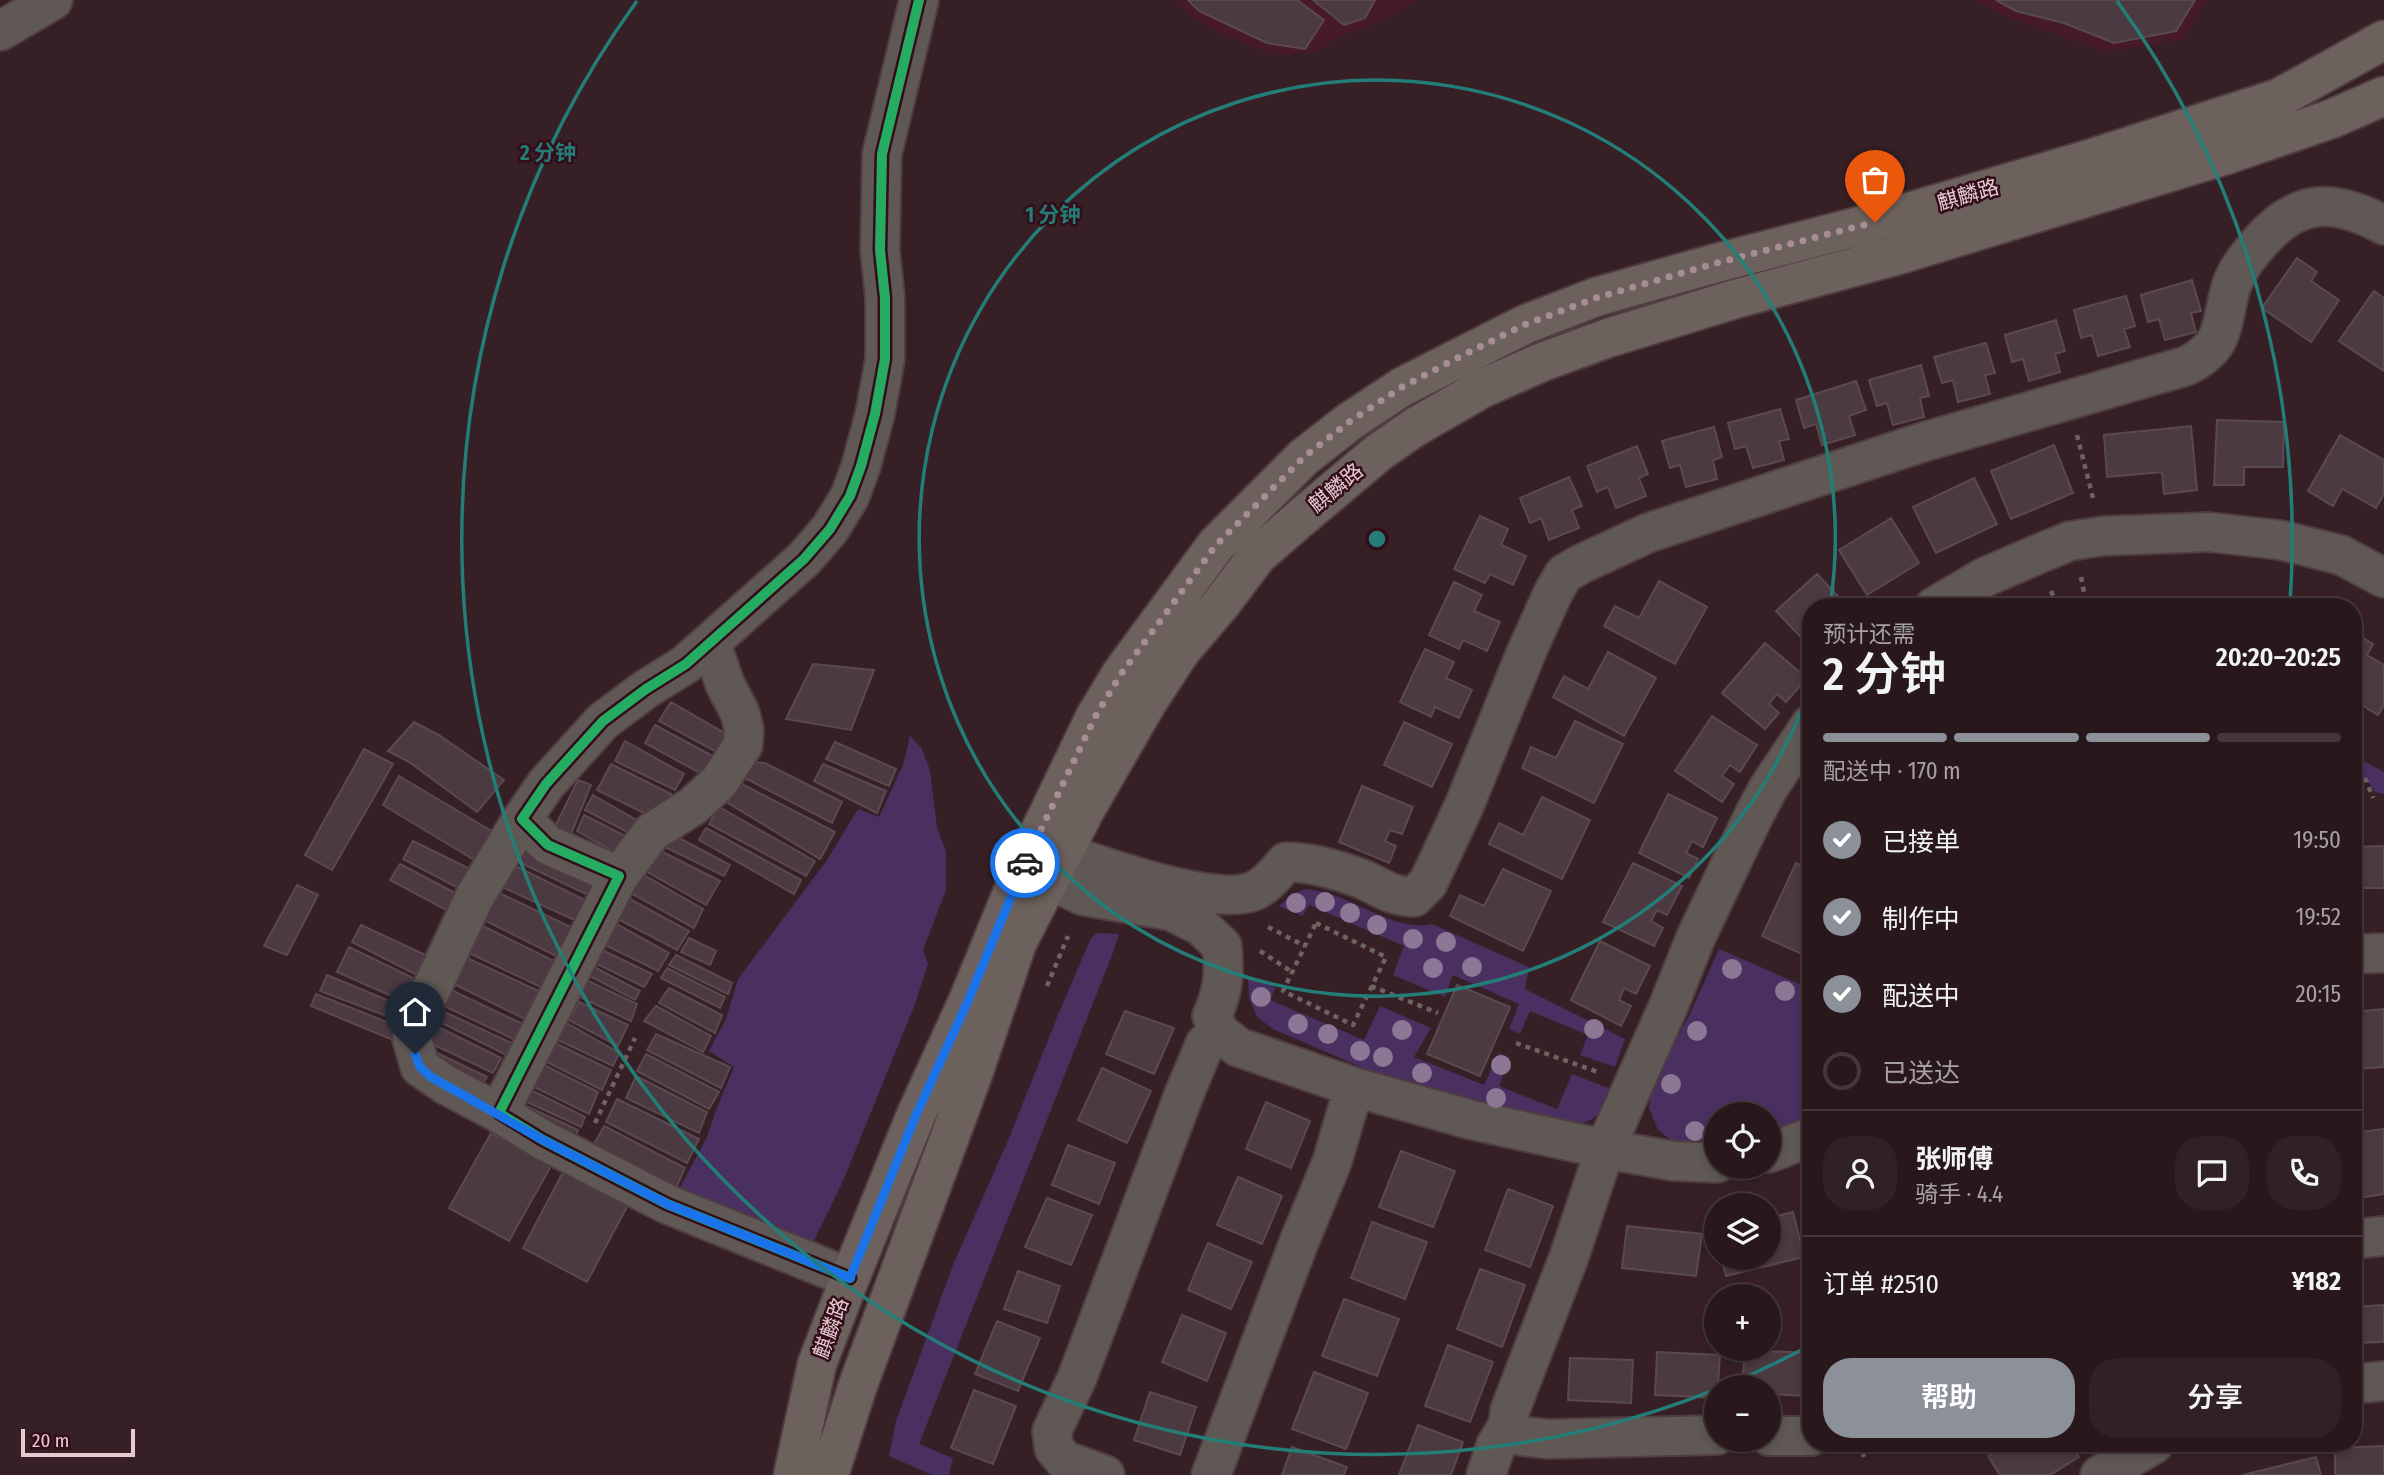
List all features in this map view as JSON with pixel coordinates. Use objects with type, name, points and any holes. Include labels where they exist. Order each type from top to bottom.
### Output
[{"type":"main road","name":"麒麟路","points":[[793,1475],[817,1364],[850,1278],[916,1115],[968,1001],[1022,869],[1095,717],[1121,674],[1216,545],[1304,457],[1349,422],[1402,387],[1549,315],[1609,294],[1713,264],[1875,222],[2279,98],[2384,40]]},
{"type":"main road","name":"麒麟路","points":[[829,1475],[858,1385],[973,1074],[1017,943],[1084,813],[1148,701],[1180,652],[1257,556],[1379,452],[1415,427],[1481,389],[1542,362],[1608,338],[1735,299],[1895,256],[2226,155],[2331,119],[2384,96]]},
{"type":"street","points":[[0,31],[53,0]]},
{"type":"street","points":[[850,1278],[667,1204],[510,1122],[420,1067],[412,1040],[417,1020],[475,896],[546,784],[603,721],[686,664],[804,559],[830,529],[850,496],[862,466],[876,414],[885,359],[885,298],[880,250],[882,154],[919,0]]},
{"type":"street","points":[[1704,1162],[1673,1161],[1605,1149],[1472,1120],[1354,1087],[1238,1047],[1219,1032],[1212,1016],[1221,997],[1225,972],[1222,946],[1238,912],[1253,891],[1286,862],[1306,862],[1361,879],[1397,896],[1413,897],[1428,883],[1472,789],[1495,727],[1553,593],[1564,574],[1648,533],[1920,443],[2186,366],[2204,357],[2215,345],[2225,318],[2232,286],[2243,261],[2284,219],[2307,208],[2333,206],[2366,216],[2384,225]]},
{"type":"street","points":[[1950,598],[1985,578],[2070,541],[2103,536],[2208,532],[2280,540],[2341,555],[2384,578]]},
{"type":"street","points":[[499,1113],[619,876],[652,832],[693,806],[719,782],[743,745],[744,729],[740,713],[720,672],[711,643]]},
{"type":"street","points":[[1486,1475],[1496,1445],[1508,1425],[1510,1410],[1569,1257],[1605,1149],[1634,1081],[1696,937],[1754,815],[1802,738]]},
{"type":"street","points":[[522,819],[548,845],[619,876]]},
{"type":"street","points":[[1057,866],[1221,894],[1253,891]]},
{"type":"street","points":[[1057,866],[1084,895],[1171,911],[1201,926],[1222,946]]},
{"type":"street","points":[[2362,954],[2384,953]]},
{"type":"street","points":[[1105,1475],[1064,1460],[1054,1448],[1052,1431],[1077,1378],[1205,1044],[1219,1032]]},
{"type":"street","points":[[1211,1475],[1332,1163],[1354,1087]]},
{"type":"street","points":[[1781,1148],[1802,1140]]},
{"type":"street","points":[[2362,1238],[2384,1236]]},
{"type":"street","points":[[2362,1383],[2384,1381]]},
{"type":"street","points":[[1508,1425],[1521,1436],[1548,1439],[1704,1435]]},
{"type":"street","points":[[1781,1436],[1802,1436]]},
{"type":"street","points":[[2100,1475],[2140,1452]]},
{"type":"path","points":[[2068,400],[2103,536]]},
{"type":"path","points":[[2362,779],[2366,780],[2373,798]]},
{"type":"path","points":[[1044,993],[1084,895]]},
{"type":"path","points":[[1316,923],[1386,957],[1371,986],[1353,1025],[1283,991],[1316,923]]},
{"type":"path","points":[[1371,986],[1438,1013]]},
{"type":"path","points":[[573,1156],[596,1121],[635,1038]]},
{"type":"path","points":[[1516,1043],[1616,1079],[1634,1081]]},
{"type":"path","points":[[1862,1452],[1864,1457]]},
{"type":"shaded area","points":[[1176,0],[1419,0],[1377,23],[1341,36],[1317,51],[1288,55],[1270,53],[1227,37],[1189,15]]},
{"type":"shaded area","points":[[1973,0],[2206,0],[2184,39],[2106,52],[2000,14]]},
{"type":"shaded area","points":[[910,736],[921,747],[930,770],[937,828],[946,851],[946,890],[923,950],[928,964],[915,1004],[843,1181],[811,1247],[676,1195],[707,1137],[734,1067],[709,1051],[726,1019],[738,979],[827,860],[858,809],[879,817],[903,765]]},
{"type":"shaded area","points":[[2362,760],[2384,772],[2384,794],[2375,792],[2362,776]]},
{"type":"shaded area","points":[[1306,889],[1333,895],[1395,921],[1432,924],[1529,967],[1525,989],[1625,1039],[1615,1067],[1580,1055],[1588,1035],[1530,1011],[1520,1034],[1509,1029],[1519,1004],[1453,975],[1445,997],[1393,975],[1404,946],[1309,905],[1303,916],[1279,906],[1292,894]]},
{"type":"shaded area","points":[[1097,933],[1119,934],[919,1444],[953,1458],[949,1475],[932,1475],[889,1456],[896,1421],[953,1265],[1009,1138],[1091,938]]},
{"type":"shaded area","points":[[1719,949],[1802,985],[1802,1121],[1781,1129],[1781,1102],[1704,1102],[1704,1147],[1675,1143],[1658,1130],[1649,1108],[1652,1088],[1689,1016]]},
{"type":"shaded area","points":[[1248,976],[1275,988],[1270,1000],[1364,1040],[1380,1006],[1431,1028],[1414,1057],[1484,1085],[1499,1053],[1510,1058],[1499,1086],[1557,1109],[1572,1074],[1611,1089],[1605,1104],[1594,1118],[1573,1126],[1370,1071],[1273,1029],[1257,1017],[1249,998]]},
{"type":"building","points":[[1188,0],[1297,0],[1324,20],[1305,49],[1267,43],[1199,11]]},
{"type":"building","points":[[1313,0],[1375,0],[1365,18],[1344,25]]},
{"type":"building","points":[[1996,0],[2195,0],[2176,31],[2114,43],[2064,23],[2016,11]]},
{"type":"building","points":[[2297,258],[2317,272],[2311,281],[2339,300],[2311,342],[2262,308]]},
{"type":"building","points":[[2192,280],[2201,311],[2191,313],[2196,332],[2165,340],[2159,319],[2148,322],[2141,295]]},
{"type":"building","points":[[2374,291],[2384,298],[2384,371],[2339,341]]},
{"type":"building","points":[[2126,296],[2135,326],[2124,329],[2130,347],[2098,356],[2092,335],[2081,338],[2074,310]]},
{"type":"building","points":[[2056,320],[2065,351],[2055,354],[2060,372],[2029,381],[2023,359],[2012,362],[2005,335]]},
{"type":"building","points":[[1986,343],[1995,373],[1985,375],[1990,394],[1958,402],[1953,380],[1942,383],[1934,357]]},
{"type":"building","points":[[1921,365],[1929,396],[1920,398],[1924,417],[1893,425],[1887,403],[1877,406],[1869,380]]},
{"type":"building","points":[[1856,381],[1866,410],[1849,416],[1855,435],[1822,445],[1816,424],[1804,428],[1796,400]]},
{"type":"building","points":[[1780,409],[1789,439],[1779,441],[1784,460],[1753,468],[1746,446],[1735,449],[1728,423]]},
{"type":"building","points":[[2217,420],[2284,422],[2283,467],[2244,467],[2244,485],[2214,485]]},
{"type":"building","points":[[2191,426],[2197,490],[2164,494],[2162,472],[2107,477],[2104,435]]},
{"type":"building","points":[[1714,427],[1722,457],[1713,460],[1717,479],[1686,487],[1680,465],[1670,468],[1662,441]]},
{"type":"building","points":[[2340,435],[2384,460],[2384,494],[2376,508],[2342,489],[2333,506],[2308,491]]},
{"type":"building","points":[[2054,445],[2073,493],[2011,519],[1991,471]]},
{"type":"building","points":[[1637,446],[1648,474],[1639,478],[1646,496],[1616,508],[1608,487],[1597,492],[1587,466]]},
{"type":"building","points":[[1569,477],[1582,506],[1572,510],[1579,528],[1549,540],[1541,518],[1530,523],[1520,498]]},
{"type":"building","points":[[1974,478],[1997,524],[1936,553],[1913,507]]},
{"type":"building","points":[[1480,516],[1508,529],[1501,545],[1526,556],[1513,585],[1490,574],[1485,583],[1454,569]]},
{"type":"building","points":[[1891,518],[1919,563],[1867,595],[1839,550]]},
{"type":"building","points":[[1817,574],[1840,598],[1802,598],[1802,638],[1776,611]]},
{"type":"building","points":[[1659,581],[1707,607],[1675,664],[1604,626],[1615,606],[1639,618]]},
{"type":"building","points":[[1454,582],[1482,595],[1474,611],[1500,622],[1487,651],[1463,640],[1459,649],[1429,635]]},
{"type":"building","points":[[2362,637],[2373,644],[2367,655],[2384,665],[2384,705],[2378,715],[2362,705]]},
{"type":"building","points":[[1765,643],[1802,674],[1802,684],[1786,702],[1777,694],[1769,704],[1779,713],[1765,729],[1722,693]]},
{"type":"building","points":[[1425,649],[1454,662],[1446,678],[1472,690],[1459,718],[1435,707],[1431,717],[1400,702]]},
{"type":"building","points":[[1608,652],[1656,678],[1624,736],[1553,697],[1564,676],[1588,689]]},
{"type":"building","points":[[813,664],[874,670],[851,730],[786,719]]},
{"type":"building","points":[[671,702],[733,738],[724,756],[659,721]]},
{"type":"building","points":[[1712,716],[1757,745],[1740,772],[1730,765],[1722,776],[1734,784],[1722,802],[1675,771]]},
{"type":"building","points":[[1575,721],[1623,744],[1594,803],[1522,768],[1531,747],[1556,758]]},
{"type":"building","points":[[414,722],[439,735],[504,780],[477,812],[409,762],[388,751]]},
{"type":"building","points":[[1404,722],[1452,744],[1432,787],[1384,765]]},
{"type":"building","points":[[655,725],[720,760],[711,779],[645,743]]},
{"type":"building","points":[[625,741],[684,774],[675,790],[615,761]]},
{"type":"building","points":[[835,742],[896,769],[889,786],[826,759]]},
{"type":"building","points":[[364,749],[393,764],[332,870],[305,855]]},
{"type":"building","points":[[748,761],[765,763],[842,802],[832,823],[739,775]]},
{"type":"building","points":[[611,764],[671,794],[656,819],[597,790]]},
{"type":"building","points":[[823,764],[886,791],[877,813],[814,781]]},
{"type":"building","points":[[399,776],[495,833],[476,861],[383,805]]},
{"type":"building","points":[[578,780],[591,785],[569,839],[552,833]]},
{"type":"building","points":[[738,782],[835,832],[820,859],[728,803]]},
{"type":"building","points":[[1362,786],[1413,807],[1402,834],[1390,830],[1385,841],[1396,846],[1389,863],[1339,842]]},
{"type":"building","points":[[1668,794],[1717,818],[1703,847],[1692,841],[1686,853],[1698,859],[1689,878],[1639,853]]},
{"type":"building","points":[[593,795],[640,822],[633,835],[585,810]]},
{"type":"building","points":[[1542,797],[1590,820],[1562,879],[1489,844],[1499,823],[1523,835]]},
{"type":"building","points":[[719,807],[815,861],[806,876],[709,824]]},
{"type":"building","points":[[584,815],[629,838],[620,855],[577,831]]},
{"type":"building","points":[[706,828],[801,880],[794,894],[699,840]]},
{"type":"building","points":[[666,831],[730,865],[724,876],[659,844]]},
{"type":"building","points":[[413,841],[476,872],[464,891],[403,859]]},
{"type":"building","points":[[2384,846],[2384,888],[2362,888],[2362,847]]},
{"type":"building","points":[[523,848],[601,884],[594,898],[515,860]]},
{"type":"building","points":[[655,848],[720,881],[706,905],[644,870]]},
{"type":"building","points":[[1633,863],[1682,886],[1667,915],[1657,910],[1651,921],[1663,928],[1654,946],[1603,922]]},
{"type":"building","points":[[1796,863],[1802,866],[1802,954],[1762,936]]},
{"type":"building","points":[[400,864],[459,895],[450,912],[390,880]]},
{"type":"building","points":[[513,865],[591,903],[581,923],[502,887]]},
{"type":"building","points":[[1503,869],[1551,891],[1523,951],[1450,916],[1460,895],[1484,906]]},
{"type":"building","points":[[642,874],[703,909],[694,928],[631,893]]},
{"type":"building","points":[[297,885],[318,895],[287,955],[264,946]]},
{"type":"building","points":[[495,891],[577,930],[564,960],[480,918]]},
{"type":"building","points":[[628,898],[689,931],[677,950],[616,918]]},
{"type":"building","points":[[611,921],[669,953],[658,971],[601,943]]},
{"type":"building","points":[[361,925],[430,957],[421,977],[352,942]]},
{"type":"building","points":[[481,925],[560,964],[549,991],[467,952]]},
{"type":"building","points":[[689,938],[716,951],[710,965],[681,952]]},
{"type":"building","points":[[1600,941],[1650,966],[1636,994],[1624,988],[1619,1000],[1631,1006],[1621,1026],[1571,1000]]},
{"type":"building","points":[[349,947],[417,980],[407,1003],[337,972]]},
{"type":"building","points":[[596,947],[652,974],[644,987],[589,960]]},
{"type":"building","points":[[676,955],[732,983],[728,994],[669,965]]},
{"type":"building","points":[[467,958],[545,994],[533,1023],[454,984]]},
{"type":"building","points":[[594,967],[640,991],[635,1000],[590,976]]},
{"type":"building","points":[[667,968],[725,997],[720,1008],[661,978]]},
{"type":"building","points":[[327,975],[404,1007],[400,1021],[320,991]]},
{"type":"building","points":[[588,981],[637,1004],[631,1021],[580,997]]},
{"type":"building","points":[[1457,985],[1510,1007],[1480,1076],[1427,1054]]},
{"type":"building","points":[[669,988],[722,1015],[715,1033],[659,1003]]},
{"type":"building","points":[[451,990],[529,1027],[522,1043],[444,1006]]},
{"type":"building","points":[[316,994],[397,1026],[393,1040],[311,1006]]},
{"type":"building","points":[[579,1002],[628,1025],[618,1046],[569,1020]]},
{"type":"building","points":[[656,1006],[711,1036],[703,1052],[644,1021]]},
{"type":"building","points":[[2384,1009],[2384,1067],[2362,1068],[2362,1011]]},
{"type":"building","points":[[440,1010],[518,1046],[513,1058],[436,1020]]},
{"type":"building","points":[[1125,1011],[1174,1028],[1154,1074],[1106,1054]]},
{"type":"building","points":[[565,1022],[619,1053],[613,1066],[554,1038]]},
{"type":"building","points":[[438,1027],[501,1058],[493,1073],[430,1043]]},
{"type":"building","points":[[656,1034],[730,1067],[721,1088],[647,1050]]},
{"type":"building","points":[[551,1041],[611,1070],[602,1090],[541,1059]]},
{"type":"building","points":[[435,1052],[487,1077],[481,1086],[433,1061]]},
{"type":"building","points":[[646,1054],[719,1092],[709,1109],[637,1071]]},
{"type":"building","points":[[540,1063],[598,1092],[589,1114],[528,1084]]},
{"type":"building","points":[[1102,1068],[1151,1091],[1127,1143],[1078,1120]]},
{"type":"building","points":[[636,1076],[707,1112],[699,1133],[626,1098]]},
{"type":"building","points":[[531,1090],[585,1117],[581,1127],[525,1101]]},
{"type":"building","points":[[617,1099],[699,1139],[687,1163],[606,1122]]},
{"type":"building","points":[[1266,1102],[1310,1121],[1291,1168],[1246,1149]]},
{"type":"building","points":[[522,1104],[578,1130],[574,1140]]},
{"type":"building","points":[[604,1126],[685,1168],[675,1190],[591,1149]]},
{"type":"building","points":[[2384,1129],[2384,1194],[2362,1197],[2362,1132]]},
{"type":"building","points":[[491,1133],[551,1166],[509,1241],[449,1208]]},
{"type":"building","points":[[1068,1145],[1115,1163],[1099,1204],[1052,1185]]},
{"type":"building","points":[[1401,1151],[1455,1171],[1433,1227],[1379,1207]]},
{"type":"building","points":[[562,1174],[572,1174],[629,1203],[587,1282],[523,1248]]},
{"type":"building","points":[[1238,1177],[1282,1196],[1262,1244],[1217,1225]]},
{"type":"building","points":[[1508,1189],[1553,1206],[1530,1267],[1485,1250]]},
{"type":"building","points":[[1047,1198],[1092,1215],[1071,1265],[1025,1247]]},
{"type":"building","points":[[1793,1212],[1802,1257],[1781,1263],[1781,1215]]},
{"type":"building","points":[[1372,1222],[1427,1242],[1405,1299],[1351,1278]]},
{"type":"building","points":[[1627,1226],[1702,1234],[1696,1276],[1622,1268]]},
{"type":"building","points":[[1208,1243],[1252,1262],[1231,1309],[1188,1290]]},
{"type":"building","points":[[1480,1269],[1525,1285],[1502,1347],[1457,1329]]},
{"type":"building","points":[[1724,1270],[1751,1270],[1726,1276]]},
{"type":"building","points":[[1018,1271],[1060,1286],[1047,1323],[1004,1309]]},
{"type":"building","points":[[1344,1299],[1399,1319],[1377,1376],[1322,1356]]},
{"type":"building","points":[[2384,1305],[2384,1342],[2362,1343],[2362,1306]]},
{"type":"building","points":[[1182,1315],[1226,1333],[1207,1381],[1162,1362]]},
{"type":"building","points":[[997,1321],[1040,1338],[1018,1391],[975,1374]]},
{"type":"building","points":[[1448,1345],[1493,1362],[1470,1422],[1425,1406]]},
{"type":"building","points":[[1657,1352],[1704,1354],[1704,1361],[1720,1361],[1719,1375],[1704,1375],[1704,1397],[1655,1395]]},
{"type":"building","points":[[1781,1352],[1802,1353],[1802,1396],[1781,1395],[1781,1375],[1743,1375],[1744,1361],[1781,1361]]},
{"type":"building","points":[[1570,1358],[1633,1360],[1631,1403],[1568,1400]]},
{"type":"building","points":[[1314,1372],[1368,1393],[1346,1449],[1292,1429]]},
{"type":"building","points":[[974,1390],[1016,1406],[993,1464],[951,1448]]},
{"type":"building","points":[[1150,1392],[1196,1407],[1180,1455],[1134,1440]]},
{"type":"building","points":[[1418,1425],[1463,1442],[1451,1475],[1399,1475]]},
{"type":"building","points":[[2384,1446],[2384,1475],[2335,1475],[2335,1452],[2362,1452],[2362,1447]]},
{"type":"building","points":[[1292,1447],[1347,1467],[1344,1475],[1282,1475]]},
{"type":"building","points":[[1995,1452],[2076,1452],[2079,1457],[2050,1475],[2000,1475],[1988,1456]]},
{"type":"building","points":[[2316,1457],[2321,1475],[2243,1475]]},
{"type":"cycle path","points":[[850,1278],[667,1204],[543,1140],[499,1113],[619,876],[548,845],[522,819],[546,784],[603,721],[686,664],[804,559],[830,529],[850,496],[875,414],[885,359],[885,298],[880,250],[882,154],[919,0]]},
{"type":"way so far","points":[[1025,863],[1095,717],[1121,674],[1216,545],[1304,457],[1349,422],[1402,387],[1526,324],[1596,298],[1875,222]]},
{"type":"route","points":[[415,1054],[420,1067],[431,1077],[596,1169],[667,1204],[850,1278],[916,1115],[968,1001],[1025,863]]}]
